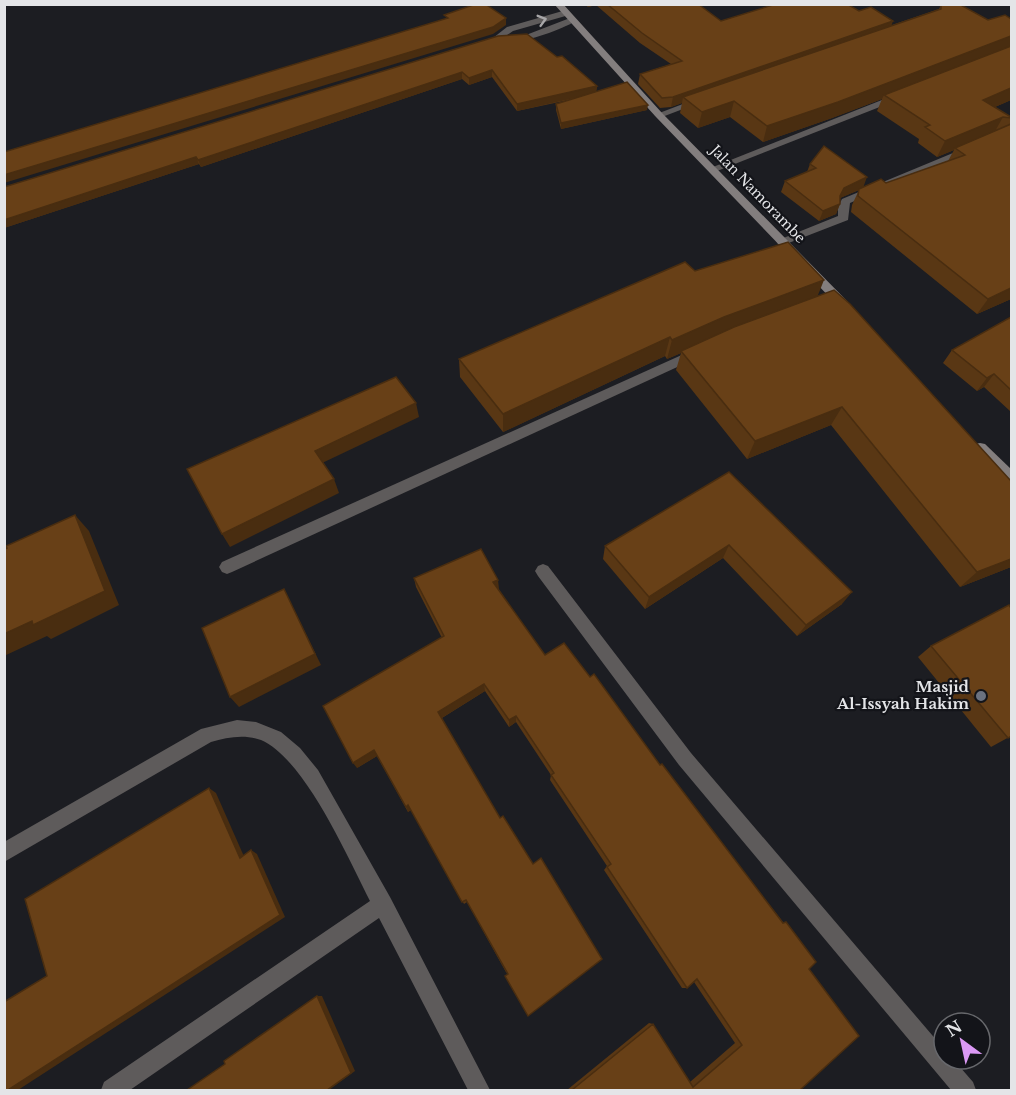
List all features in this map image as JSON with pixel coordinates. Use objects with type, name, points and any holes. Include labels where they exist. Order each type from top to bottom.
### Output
[{"type":"main road","name":"Jalan Namorambe","points":[[566,12],[659,115],[854,316]]},
{"type":"main road","points":[[970,437],[1011,480]]},
{"type":"street","points":[[486,42],[497,38],[527,37],[566,12]]},
{"type":"street","points":[[713,169],[912,91]]},
{"type":"street","points":[[659,115],[713,97]]},
{"type":"street","points":[[782,241],[844,218],[843,207],[846,201],[977,146]]},
{"type":"street","points":[[818,305],[838,298]]},
{"type":"street","points":[[227,567],[712,346]]},
{"type":"street","points":[[543,571],[685,759],[965,1090]]},
{"type":"street","points":[[4,853],[207,735],[227,728],[253,728],[267,734],[285,745],[307,770],[383,904],[479,1090]]},
{"type":"street","points":[[111,1090],[383,904]]},
{"type":"building","points":[[476,4],[485,4],[506,18],[493,27],[4,175],[4,152],[448,18],[444,15]]},
{"type":"building","points":[[607,4],[698,4],[721,21],[776,4],[847,4],[859,11],[871,7],[893,21],[673,97],[662,98],[640,74],[682,61],[642,33]]},
{"type":"building","points":[[942,4],[959,4],[988,20],[1005,15],[1011,19],[1011,36],[838,102],[767,126],[734,101],[702,112],[683,97],[941,9]]},
{"type":"building","points":[[527,34],[557,57],[562,56],[597,86],[517,104],[492,70],[469,78],[462,72],[198,160],[196,157],[4,220],[4,187],[498,36]]},
{"type":"building","points":[[1011,46],[1011,88],[983,100],[1011,118],[1003,117],[945,141],[925,127],[930,125],[884,95]]},
{"type":"building","points":[[627,82],[648,105],[561,123],[556,104]]},
{"type":"building","points":[[1011,124],[1011,288],[988,299],[858,196],[859,189],[881,179],[886,183],[965,155],[955,148]]},
{"type":"building","points":[[824,146],[867,177],[844,188],[840,196],[840,204],[823,211],[785,181],[816,168],[810,164]]},
{"type":"building","points":[[788,242],[824,280],[724,317],[672,340],[670,337],[503,414],[459,359],[685,262],[695,271]]},
{"type":"building","points":[[834,290],[850,304],[1011,481],[1011,559],[977,572],[842,407],[755,441],[681,351],[734,327]]},
{"type":"building","points":[[1011,317],[1011,390],[994,374],[987,378],[952,350]]},
{"type":"building","points":[[396,377],[416,403],[315,451],[334,479],[222,534],[187,469]]},
{"type":"building","points":[[729,472],[852,592],[806,625],[729,545],[649,597],[605,546]]},
{"type":"building","points":[[75,515],[105,591],[33,625],[32,621],[4,634],[4,549],[7,548],[6,546]]},
{"type":"building","points":[[481,549],[498,580],[493,582],[545,655],[564,643],[590,677],[594,674],[660,765],[662,764],[783,923],[786,922],[816,962],[809,969],[859,1036],[800,1090],[572,1090],[653,1024],[693,1087],[742,1045],[697,979],[687,988],[607,867],[611,864],[551,775],[554,773],[516,716],[509,720],[484,684],[438,712],[500,818],[503,816],[533,864],[541,858],[602,959],[528,1016],[505,976],[508,974],[466,900],[462,902],[408,805],[406,807],[374,750],[353,763],[323,706],[444,636],[414,578]]},
{"type":"building","points":[[284,589],[315,654],[230,697],[202,628]]},
{"type":"building","name":"Masjid Al-Issyah Hakim","points":[[1009,605],[1011,608],[1011,736],[1008,738],[931,646]]},
{"type":"building","points":[[209,788],[240,858],[251,850],[280,915],[8,1090],[4,1090],[4,1002],[47,976],[25,899]]},
{"type":"building","points":[[317,996],[351,1073],[327,1090],[187,1090],[225,1064],[224,1061]]},
{"type":"place","name":"Masjid Al-Issyah Hakim","points":[[981,696]]}]
